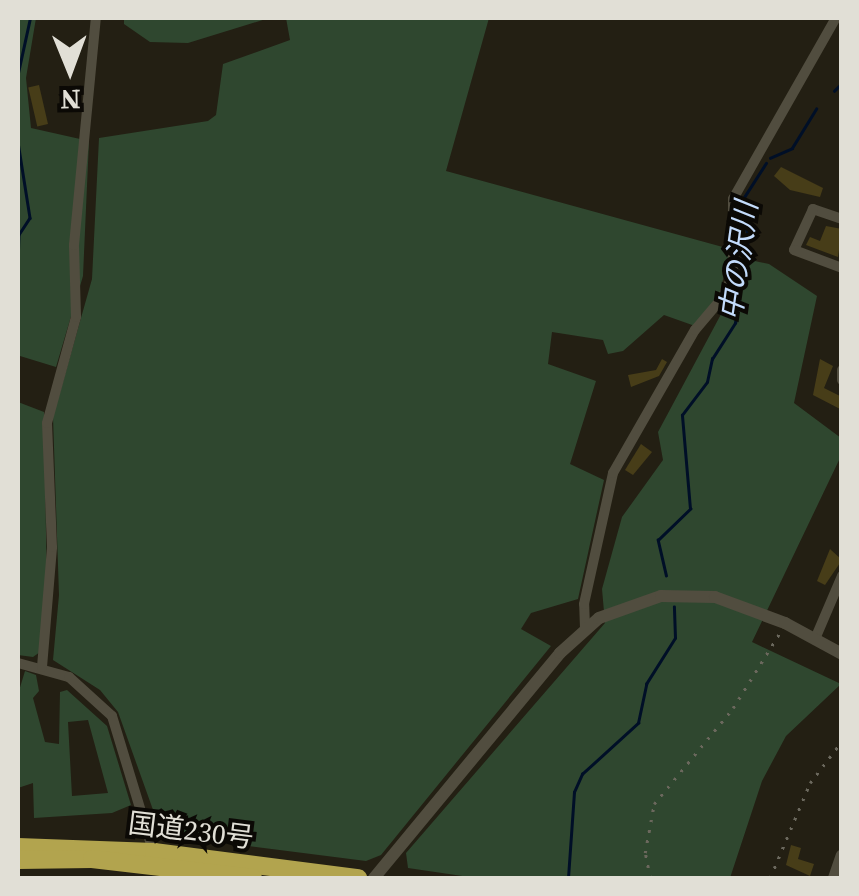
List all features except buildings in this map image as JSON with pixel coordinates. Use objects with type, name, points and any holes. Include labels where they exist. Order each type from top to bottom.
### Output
[{"type":"highway","name":"国道230号","points":[[18,847],[358,878]]},
{"type":"highway","name":"国道230号","points":[[18,860],[42,852]]},
{"type":"highway","name":"国道230号","points":[[154,858],[253,878]]},
{"type":"street","points":[[42,666],[52,548],[47,423],[76,316],[74,245],[96,18]]},
{"type":"street","points":[[585,628],[584,604],[613,473],[695,330],[722,298],[732,275],[733,199],[836,18]]},
{"type":"street","points":[[842,219],[814,208],[794,250],[842,268]]},
{"type":"street","points":[[842,370],[842,380]]},
{"type":"street","points":[[816,639],[842,576]]},
{"type":"street","points":[[374,878],[585,628],[635,602],[687,594],[740,603],[842,654]]},
{"type":"street","points":[[18,663],[42,666],[68,677],[112,716],[154,858]]},
{"type":"street","points":[[834,878],[842,855]]},
{"type":"path","points":[[650,878],[644,853],[654,804],[733,708],[785,623]]},
{"type":"path","points":[[770,878],[810,783],[842,741]]},
{"type":"green space","points":[[18,18],[36,18],[26,78],[31,128],[89,141],[83,276],[56,367],[20,356],[18,361]]},
{"type":"green space","points":[[124,18],[269,18],[188,43],[150,42],[124,24]]},
{"type":"green space","points":[[286,18],[489,18],[446,171],[730,249],[719,297],[695,326],[664,315],[623,351],[608,354],[603,340],[552,332],[548,364],[596,381],[570,464],[604,480],[578,599],[531,613],[521,629],[551,646],[381,855],[366,861],[162,835],[118,712],[100,690],[53,660],[59,595],[53,417],[92,279],[99,138],[208,121],[216,115],[223,64],[290,40]]},
{"type":"green space","points":[[750,260],[769,264],[817,296],[794,403],[841,438],[841,456],[752,642],[841,684],[786,736],[762,781],[730,878],[476,878],[408,868],[406,853],[605,623],[602,589],[622,517],[663,460],[658,432]]},
{"type":"green space","points":[[18,402],[44,412],[47,594],[40,652],[33,657],[18,655]]},
{"type":"green space","points":[[25,671],[36,675],[39,691],[33,698],[45,742],[59,744],[60,692],[67,690],[107,726],[131,805],[112,813],[34,818],[33,783],[18,788],[18,694]],"holes":[[[88,720],[108,793],[72,796],[68,722]]]},
{"type":"waterway","points":[[18,73],[30,18]]},
{"type":"waterway","name":"中の沢川","points":[[834,91],[842,83]]},
{"type":"waterway","name":"中の沢川","points":[[770,158],[792,148],[816,109]]},
{"type":"waterway","points":[[18,142],[30,218],[19,235],[18,264]]},
{"type":"waterway","name":"中の沢川","points":[[666,576],[658,540],[690,509],[682,415],[707,382],[712,359],[735,323],[748,239],[741,202],[766,163]]},
{"type":"waterway","name":"中の沢川","points":[[568,878],[574,792],[582,774],[638,723],[646,684],[675,638],[674,607]]}]
